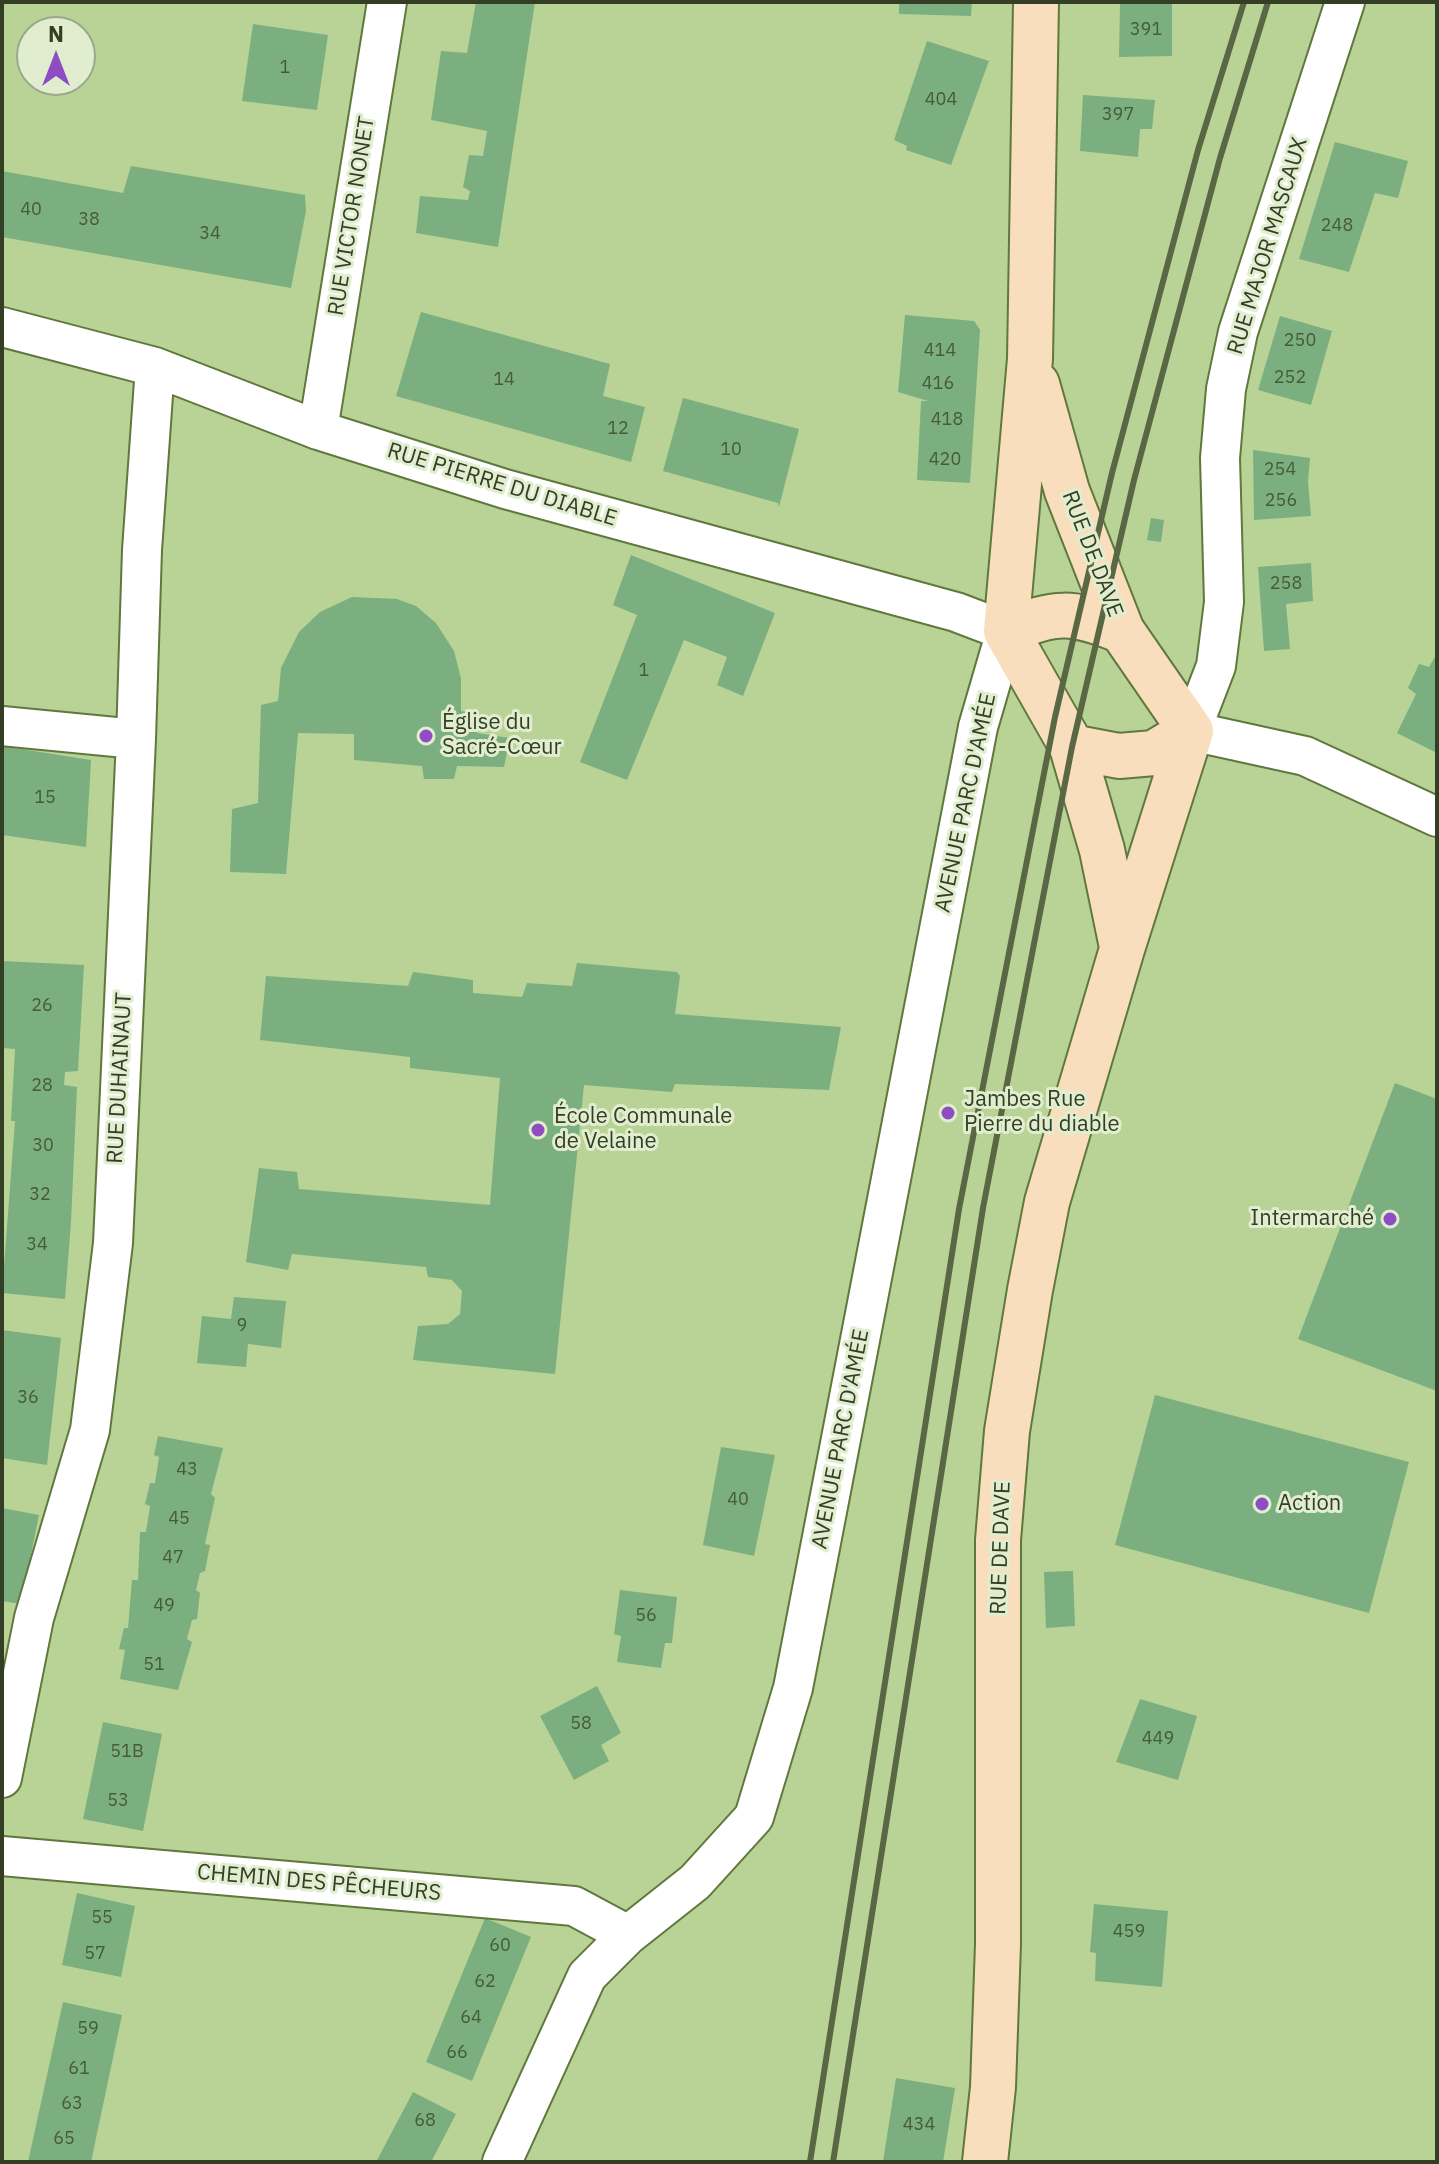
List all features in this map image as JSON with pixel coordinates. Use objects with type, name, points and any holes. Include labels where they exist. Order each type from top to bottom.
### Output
[{"type":"main road","name":"RUE DE DAVE","points":[[1036,2],[1030,359],[1006,631],[1072,747],[1102,850],[1122,949]]},
{"type":"main road","name":"RUE DE DAVE","points":[[985,2162],[993,2087],[998,1944],[998,1540],[1007,1431],[1047,1202],[1191,731],[1122,631],[1067,491],[1030,359]]},
{"type":"main road","points":[[1006,631],[1046,616],[1078,616],[1122,631]]},
{"type":"main road","points":[[1072,747],[1119,756],[1154,753],[1191,731]]},
{"type":"street","name":"RUE VICTOR NONET","points":[[318,430],[387,2]]},
{"type":"street","name":"RUE MAJOR MASCAUX","points":[[1191,731],[1216,666],[1224,602],[1220,458],[1226,389],[1235,347],[1345,2]]},
{"type":"street","name":"RUE PIERRE DU DIABLE","points":[[2,327],[155,367],[318,430],[505,489],[956,612],[1006,631]]},
{"type":"street","name":"RUE DUHAINAUT","points":[[2,1778],[34,1618],[90,1430],[113,1243],[142,550],[155,367]]},
{"type":"street","name":"AVENUE PARC D'AMÉE","points":[[502,2162],[587,1976],[628,1935],[695,1882],[754,1817],[793,1688],[978,727],[1006,631]]},
{"type":"street","points":[[2,726],[136,739]]},
{"type":"street","points":[[1191,731],[1305,756],[1437,817]]},
{"type":"street","name":"CHEMIN DES PÊCHEURS","points":[[2,1856],[574,1906],[628,1935]]},
{"type":"building","points":[[476,2],[535,2],[498,247],[416,233],[420,196],[468,200],[470,191],[463,187],[469,155],[483,156],[487,131],[431,120],[441,51],[467,53]]},
{"type":"building","points":[[899,2],[972,2],[971,16],[899,14]]},
{"type":"building","points":[[1172,2],[1172,56],[1119,57],[1120,4]]},
{"type":"building","points":[[253,24],[328,35],[317,110],[242,101]]},
{"type":"building","points":[[927,41],[989,61],[951,165],[906,150],[907,146],[894,140]]},
{"type":"building","points":[[1083,95],[1155,100],[1152,129],[1140,129],[1138,157],[1080,151]]},
{"type":"building","points":[[1335,142],[1408,161],[1398,198],[1375,193],[1349,272],[1299,259]]},
{"type":"building","points":[[131,166],[305,195],[306,211],[291,288],[2,237],[2,171],[123,193]]},
{"type":"building","points":[[421,312],[610,364],[603,396],[645,407],[631,462],[396,396]]},
{"type":"building","points":[[905,315],[974,321],[980,330],[970,483],[917,480],[921,401],[928,401],[898,392]]},
{"type":"building","points":[[1280,316],[1332,331],[1311,405],[1258,390]]},
{"type":"building","points":[[683,398],[799,429],[779,507],[778,503],[663,471]]},
{"type":"building","points":[[1253,450],[1310,458],[1308,482],[1311,516],[1254,520]]},
{"type":"building","points":[[1151,518],[1164,520],[1161,542],[1147,540]]},
{"type":"building","points":[[631,555],[775,613],[743,696],[717,685],[727,657],[684,640],[627,780],[580,762],[637,615],[613,605]]},
{"type":"building","points":[[1311,563],[1313,601],[1286,604],[1290,649],[1264,651],[1258,567]]},
{"type":"building","name":"Église du Sacré-Cœur","points":[[352,597],[397,599],[416,606],[436,623],[454,651],[461,679],[461,711],[477,714],[477,733],[510,738],[504,767],[457,766],[454,779],[424,779],[422,766],[354,760],[354,734],[298,733],[286,874],[230,872],[232,809],[258,803],[261,705],[278,701],[281,668],[299,632],[320,612]]},
{"type":"building","points":[[1437,653],[1437,753],[1397,733],[1416,694],[1408,688],[1419,664],[1429,667]]},
{"type":"building","points":[[2,746],[91,760],[86,847],[2,835]]},
{"type":"building","points":[[2,961],[84,965],[78,1071],[65,1072],[64,1085],[77,1087],[65,1299],[2,1293],[15,1121],[11,1121],[15,1049],[2,1048]]},
{"type":"building","name":"École Communale de Velaine","points":[[577,963],[677,972],[680,976],[675,1014],[841,1027],[829,1090],[675,1084],[672,1092],[584,1085],[555,1374],[413,1360],[418,1326],[448,1324],[460,1314],[462,1291],[452,1280],[428,1277],[426,1267],[292,1254],[288,1270],[246,1262],[259,1168],[297,1172],[299,1189],[490,1205],[500,1078],[410,1068],[410,1057],[260,1040],[266,976],[408,986],[413,972],[473,980],[473,993],[522,997],[527,983],[572,986]]},
{"type":"building","name":"Intermarché","points":[[1395,1083],[1437,1099],[1437,1391],[1298,1339]]},
{"type":"building","points":[[234,1297],[286,1301],[281,1348],[248,1344],[246,1367],[197,1363],[202,1316],[231,1319]]},
{"type":"building","points":[[2,1330],[61,1338],[47,1465],[2,1458]]},
{"type":"building","name":"Action","points":[[1155,1395],[1409,1462],[1369,1613],[1115,1545]]},
{"type":"building","points":[[158,1436],[223,1448],[211,1494],[215,1498],[205,1544],[210,1545],[205,1571],[200,1573],[196,1590],[200,1593],[197,1619],[192,1620],[187,1639],[192,1642],[178,1690],[120,1679],[125,1650],[119,1649],[124,1628],[128,1628],[132,1580],[138,1580],[140,1532],[146,1532],[150,1506],[145,1504],[150,1483],[155,1483],[159,1457],[154,1455]]},
{"type":"building","points":[[721,1447],[775,1455],[754,1556],[703,1545]]},
{"type":"building","points":[[2,1508],[39,1515],[21,1604],[2,1601]]},
{"type":"building","points":[[1073,1571],[1075,1626],[1046,1628],[1044,1572]]},
{"type":"building","points":[[620,1590],[677,1597],[672,1643],[665,1643],[661,1668],[617,1662],[621,1636],[614,1634]]},
{"type":"building","points":[[597,1686],[621,1733],[601,1745],[609,1761],[574,1780],[540,1716]]},
{"type":"building","points":[[1140,1699],[1197,1716],[1178,1780],[1116,1762]]},
{"type":"building","points":[[103,1722],[162,1734],[143,1831],[83,1819]]},
{"type":"building","points":[[77,1893],[135,1906],[121,1977],[62,1965]]},
{"type":"building","points":[[1094,1904],[1168,1911],[1162,1987],[1095,1981],[1096,1953],[1090,1952]]},
{"type":"building","points":[[485,1918],[531,1937],[472,2081],[426,2062]]},
{"type":"building","points":[[63,2002],[122,2015],[91,2162],[28,2162]]},
{"type":"building","points":[[896,2078],[955,2088],[943,2162],[883,2162]]},
{"type":"building","points":[[413,2092],[456,2114],[431,2162],[376,2162]]},
{"type":"railway","points":[[810,2162],[959,1209],[1055,717],[1112,473],[1198,150],[1244,2]]},
{"type":"railway","points":[[833,2162],[983,1208],[1072,747],[1134,480],[1220,158],[1268,2]]},
{"type":"place","name":"Église du Sacré-Cœur","points":[[426,736]]},
{"type":"place","name":"Jambes Rue Pierre du diable","points":[[948,1113]]},
{"type":"place","name":"École Communale de Velaine","points":[[538,1130]]},
{"type":"place","name":"Intermarché","points":[[1390,1219]]},
{"type":"place","name":"Action","points":[[1262,1504]]}]
